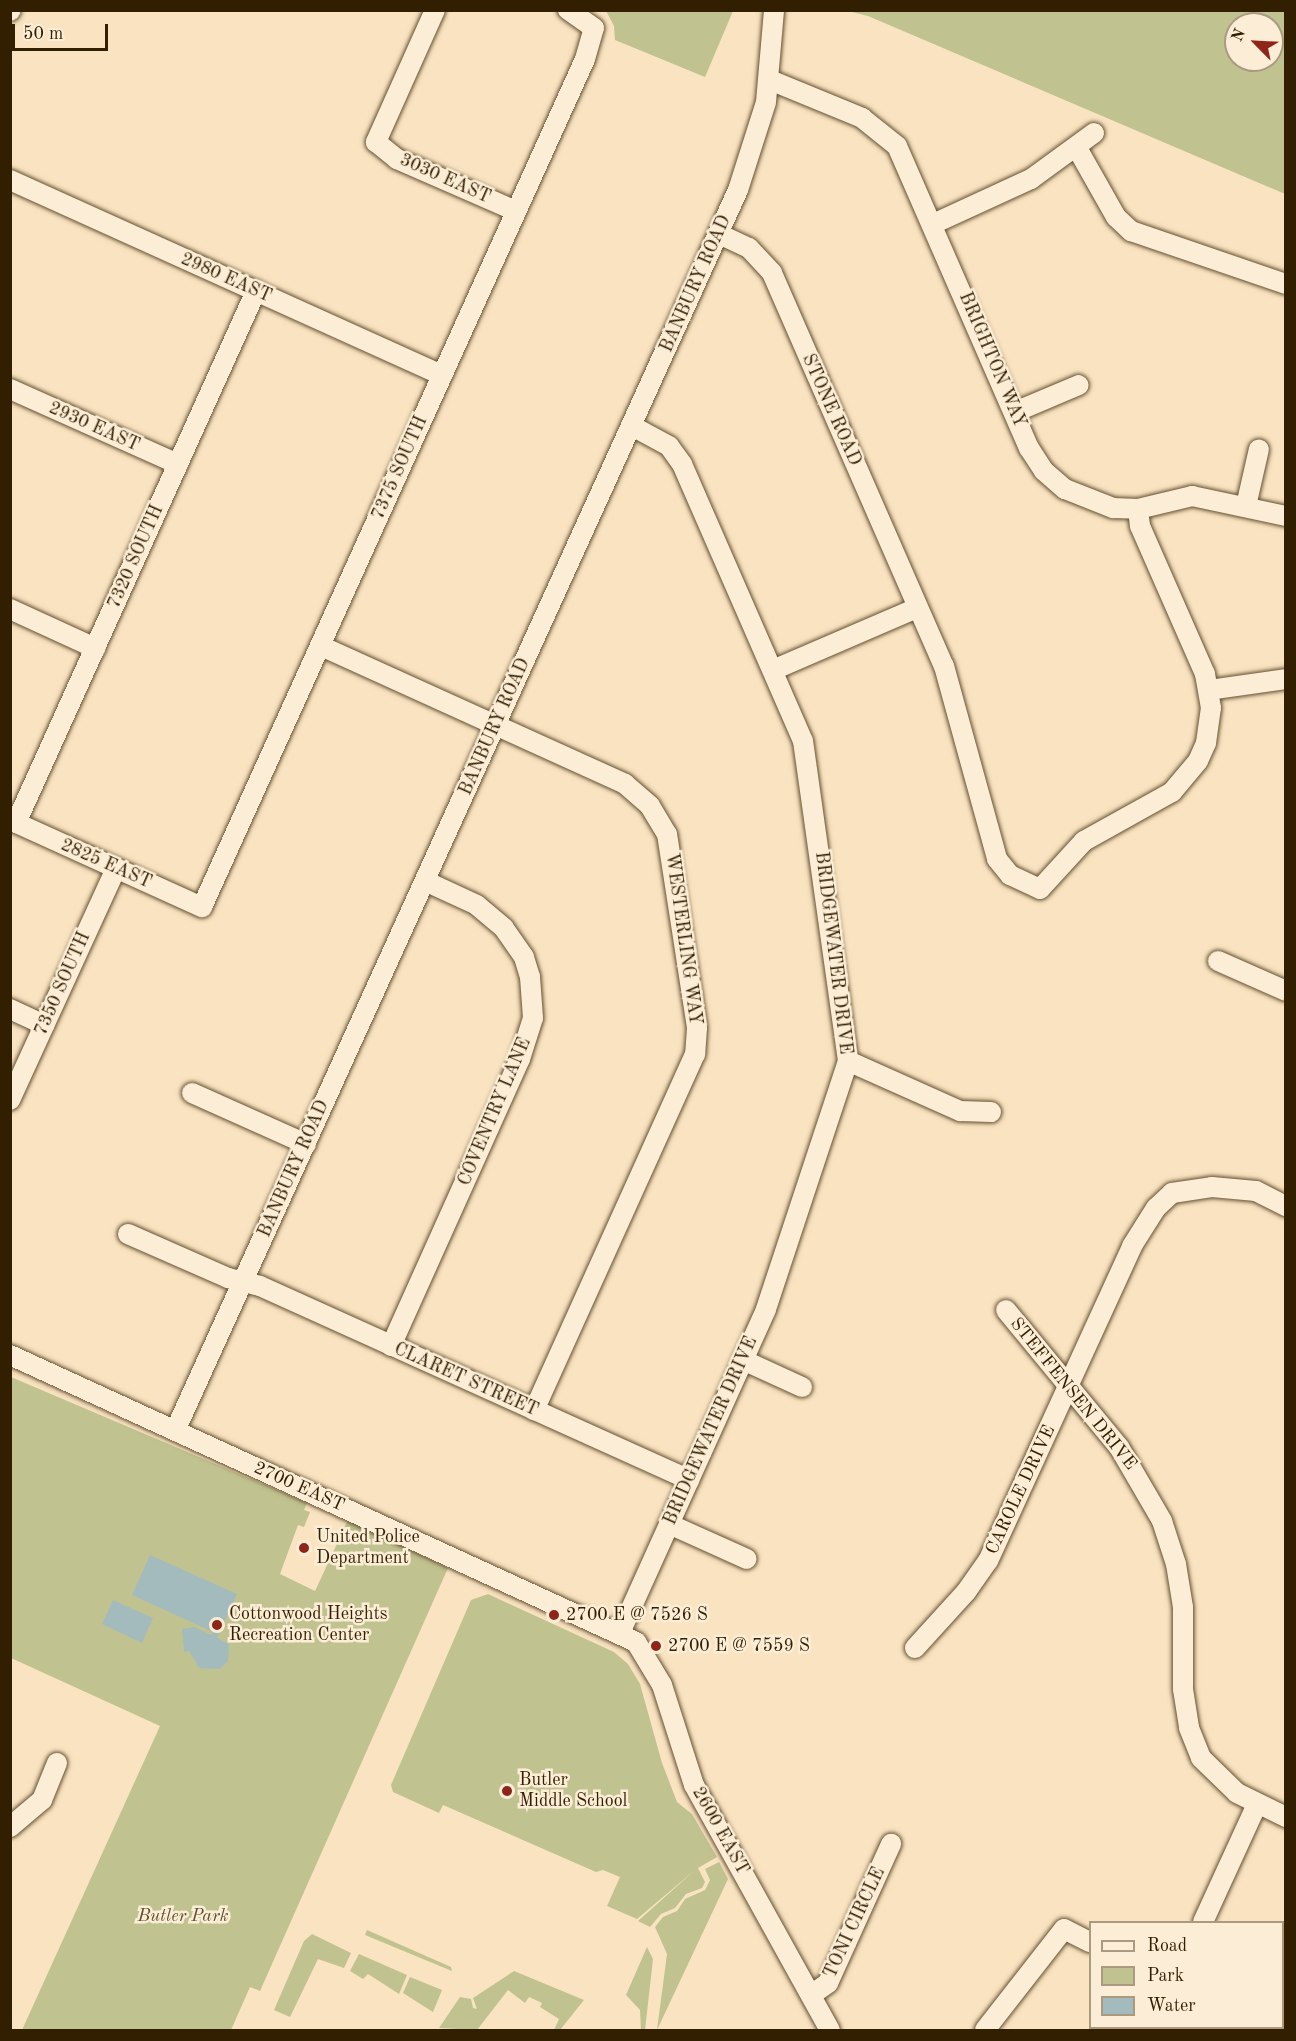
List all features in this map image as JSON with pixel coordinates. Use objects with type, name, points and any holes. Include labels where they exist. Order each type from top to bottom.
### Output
[{"type":"street","name":"3030 EAST","points":[[435,10],[376,142],[397,159],[516,211]]},
{"type":"street","name":"7375 SOUTH","points":[[202,907],[585,59],[594,28],[568,10]]},
{"type":"street","name":"BANBURY ROAD","points":[[175,1431],[719,234],[751,153],[770,80],[774,10]]},
{"type":"street","name":"BRIGHTON WAY","points":[[770,80],[862,118],[887,135],[905,160],[1029,448],[1044,471],[1065,489],[1105,506],[1138,509],[1192,496],[1286,516]]},
{"type":"street","points":[[933,224],[1010,190],[1077,148],[1094,134]]},
{"type":"street","points":[[1077,148],[1116,217],[1131,231],[1286,284]]},
{"type":"street","name":"2980 EAST","points":[[10,180],[441,375]]},
{"type":"street","name":"STONE ROAD","points":[[719,234],[749,248],[772,273],[951,686],[997,859],[1010,874],[1040,889],[1083,841],[1152,805],[1187,777],[1206,743],[1209,690]]},
{"type":"street","name":"7320 SOUTH","points":[[13,822],[95,648],[255,291]]},
{"type":"street","points":[[1014,412],[1079,385]]},
{"type":"street","name":"2930 EAST","points":[[10,389],[178,464]]},
{"type":"street","name":"BRIDGEWATER DRIVE","points":[[620,1633],[781,1270],[848,1061],[807,755],[773,670],[677,454],[660,439],[632,426]]},
{"type":"street","points":[[1246,506],[1259,449]]},
{"type":"street","points":[[1138,509],[1140,526],[1209,690],[1286,680]]},
{"type":"street","points":[[773,670],[917,608]]},
{"type":"street","points":[[10,609],[95,648]]},
{"type":"street","name":"WESTERLING WAY","points":[[321,646],[625,784],[660,819],[671,850],[697,1028],[691,1065],[534,1410]]},
{"type":"street","name":"2825 EAST","points":[[13,822],[202,907]]},
{"type":"street","name":"7350 SOUTH","points":[[10,1100],[116,868]]},
{"type":"street","name":"COVENTRY LANE","points":[[391,1346],[520,1059],[533,1018],[530,977],[524,957],[504,928],[477,905],[425,881]]},
{"type":"street","points":[[1218,961],[1286,991]]},
{"type":"street","points":[[10,1009],[45,1025]]},
{"type":"street","points":[[848,1061],[960,1111],[991,1112]]},
{"type":"street","points":[[192,1093],[306,1144]]},
{"type":"street","name":"CAROLE DRIVE","points":[[915,1648],[966,1592],[988,1561],[1143,1226],[1172,1192],[1192,1188],[1234,1187],[1283,1197]]},
{"type":"street","name":"CLARET STREET","points":[[128,1234],[391,1346],[689,1480]]},
{"type":"street","name":"STEFFENSEN DRIVE","points":[[1006,1310],[1119,1447],[1162,1521],[1176,1564],[1183,1607],[1183,1689],[1189,1728],[1201,1758],[1217,1778],[1257,1804],[1286,1817]]},
{"type":"street","name":"2700 EAST","points":[[10,1355],[620,1633]]},
{"type":"street","points":[[743,1360],[802,1387]]},
{"type":"street","points":[[669,1524],[747,1559]]},
{"type":"street","name":"2600 EAST","points":[[620,1633],[636,1642],[655,1670],[694,1785],[830,2031]]},
{"type":"street","points":[[10,1827],[42,1800],[57,1763]]},
{"type":"street","points":[[1204,1921],[1257,1804]]},
{"type":"street","name":"TONI CIRCLE","points":[[811,1995],[828,1983],[891,1844]]},
{"type":"street","points":[[985,2031],[1064,1929],[1089,1942]]},
{"type":"green space","points":[[606,11],[733,11],[705,77],[615,40],[614,26]]},
{"type":"green space","points":[[848,11],[1285,11],[1285,194],[868,16]]},
{"type":"green space","name":"Cottonwood Heights Recreation Center","points":[[11,1377],[307,1503],[304,1510],[310,1512],[304,1527],[298,1525],[280,1574],[315,1591],[342,1533],[340,1527],[344,1528],[348,1520],[448,1568],[260,1991],[250,1987],[231,2030],[22,2030],[160,1726],[11,1658]]},
{"type":"green space","points":[[488,1594],[614,1652],[628,1664],[640,1684],[662,1763],[677,1802],[692,1814],[717,1857],[698,1868],[705,1882],[702,1888],[686,1894],[675,1908],[661,1914],[650,1927],[638,1921],[695,1870],[637,1919],[607,1906],[620,1877],[603,1870],[596,1872],[443,1805],[439,1813],[393,1792],[391,1785],[471,1600]]},
{"type":"green space","points":[[719,1862],[728,1879],[657,2030],[667,1954],[655,1927],[663,1917],[677,1911],[685,1899],[705,1890],[710,1880],[705,1869]]},
{"type":"green space","points":[[367,1930],[451,1967],[452,1971],[365,1935]]},
{"type":"green space","points":[[312,1934],[351,1953],[344,1968],[318,1959],[290,2017],[274,2010],[304,1941]]},
{"type":"green space","points":[[647,1947],[653,1959],[645,2030],[641,2030],[640,2010],[626,1995]]},
{"type":"green space","points":[[359,1954],[407,1975],[399,1994],[368,1974],[363,1979],[350,1971]]},
{"type":"green space","points":[[514,1971],[584,2000],[560,2030],[554,2030],[559,2019],[540,2007],[542,2003],[529,1997],[525,2003],[508,1990],[477,2030],[439,2028],[460,1997],[471,1999],[473,2008],[477,2009],[473,1998]]},
{"type":"green space","points":[[410,1977],[442,1990],[433,2012],[403,1993]]},
{"type":"water","points":[[150,1555],[237,1594],[217,1638],[229,1644],[228,1661],[220,1669],[199,1668],[189,1651],[184,1652],[182,1629],[194,1627],[211,1635],[213,1632],[132,1595]]},
{"type":"water","points":[[113,1600],[153,1618],[142,1643],[102,1624]]},
{"type":"place","name":"United Police Department","points":[[304,1548]]},
{"type":"place","name":"2700 E @ 7526 S","points":[[554,1615]]},
{"type":"place","name":"Cottonwood Heights Recreation Center","points":[[217,1625]]},
{"type":"place","name":"2700 E @ 7559 S","points":[[656,1646]]},
{"type":"place","name":"Butler Middle School","points":[[507,1791]]},
{"type":"park label","name":"Butler Park","points":[[183,1916]]}]
